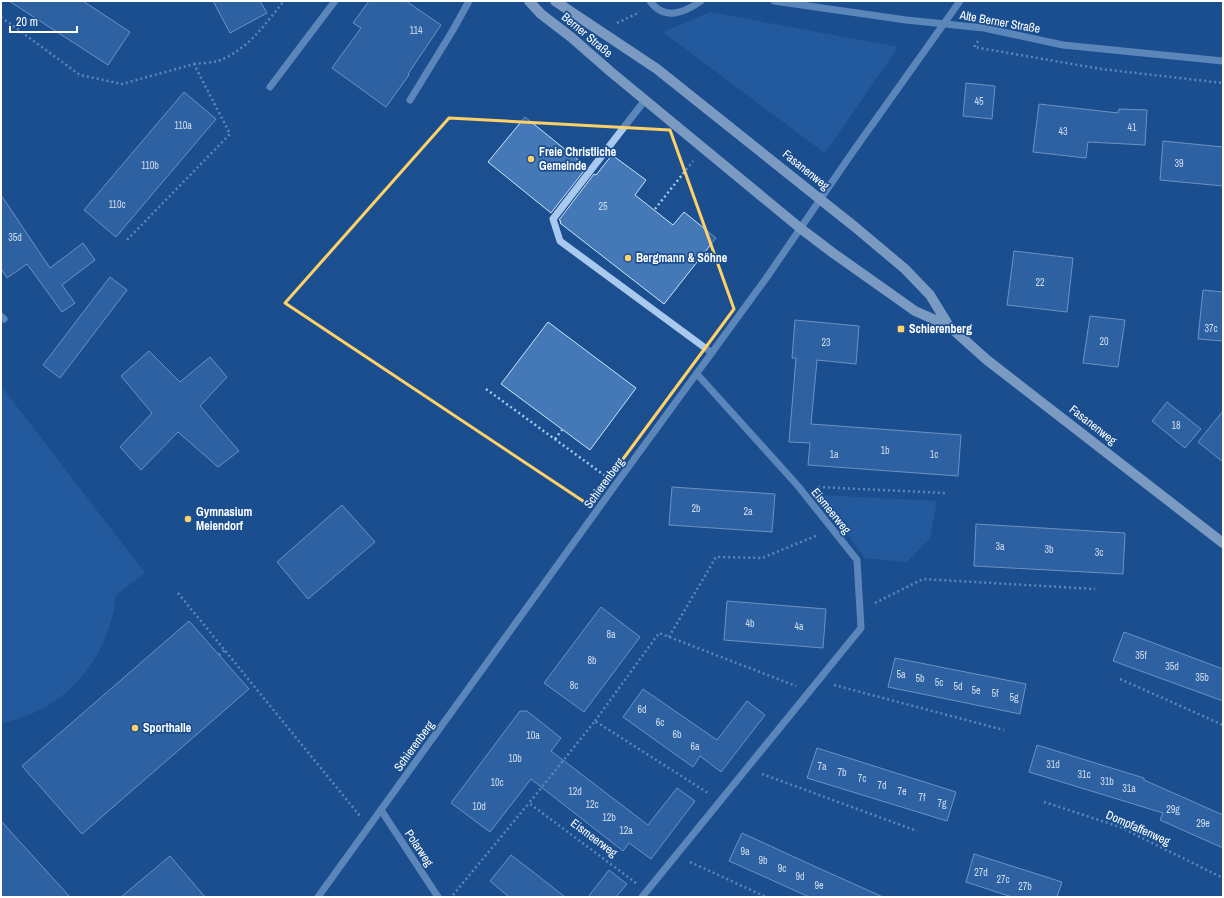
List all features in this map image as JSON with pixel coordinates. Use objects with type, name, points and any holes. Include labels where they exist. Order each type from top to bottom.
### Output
[{"type":"main road","name":"Berner Straße","points":[[529,1],[541,14],[571,37],[611,72]]},
{"type":"main road","name":"Berner Straße","points":[[555,1],[630,50]]},
{"type":"main road","name":"Fasanenweg","points":[[630,50],[663,73],[905,269],[930,294],[949,326],[987,360],[1223,543]]},
{"type":"main road","name":"Fasanenweg","points":[[611,72],[703,149],[833,253],[915,311],[949,326]]},
{"type":"street","points":[[270,88],[335,1]]},
{"type":"street","points":[[410,100],[454,30],[469,1]]},
{"type":"street","points":[[650,1],[655,8],[663,13],[672,14],[701,1]]},
{"type":"street","name":"Alte Berner Straße","points":[[774,1],[943,24],[984,28],[1063,45],[1223,61]]},
{"type":"street","name":"Schierenberg","points":[[318,897],[616,484],[712,354],[960,1]]},
{"type":"street","points":[[644,100],[553,219],[560,241],[712,354]]},
{"type":"street","name":"Eismeerweg","points":[[644,894],[861,628],[857,560],[798,486],[697,374]]},
{"type":"street","name":"Polarweg","points":[[381,810],[438,897]]},
{"type":"path","points":[[1,17],[80,75],[122,84],[194,64],[217,61],[241,49],[256,35],[284,1]]},
{"type":"path","points":[[610,24],[617,23],[636,14],[640,9]]},
{"type":"path","points":[[984,28],[974,47],[1102,69],[1223,83]]},
{"type":"path","points":[[125,242],[230,134],[194,64]]},
{"type":"path","points":[[655,209],[703,149]]},
{"type":"path","points":[[486,389],[616,484]]},
{"type":"path","points":[[555,439],[562,430]]},
{"type":"path","points":[[798,486],[944,493]]},
{"type":"path","points":[[669,637],[716,558],[762,558],[832,529]]},
{"type":"path","points":[[860,610],[923,579],[1095,589]]},
{"type":"path","points":[[178,593],[369,827]]},
{"type":"path","points":[[452,897],[595,721],[659,633],[809,692]]},
{"type":"path","points":[[219,655],[225,650]]},
{"type":"path","points":[[1120,679],[1223,725]]},
{"type":"path","points":[[818,681],[1004,730]]},
{"type":"path","points":[[595,721],[720,801]]},
{"type":"path","points":[[747,768],[917,831]]},
{"type":"path","name":"Dompfaffenweg","points":[[1044,802],[1120,827],[1223,878]]},
{"type":"path","name":"Eismeerweg","points":[[529,803],[644,894]]},
{"type":"path","points":[[675,856],[766,897]]},
{"type":"highlighted area","points":[[449,118],[670,130],[734,309],[589,505],[285,303]]},
{"type":"shaded area","points":[[710,12],[898,47],[825,153],[663,32]]},
{"type":"shaded area","points":[[1,386],[145,573],[116,595],[112,618],[104,640],[94,660],[80,678],[64,694],[45,707],[24,717],[1,723]]},
{"type":"shaded area","points":[[818,495],[937,501],[930,538],[907,562],[865,558]]},
{"type":"building","points":[[9,1],[83,1],[130,32],[108,65]]},
{"type":"building","points":[[213,1],[260,1],[267,13],[230,33]]},
{"type":"building","points":[[369,1],[406,1],[441,25],[408,74],[409,75],[386,107],[332,68],[361,28],[353,23]]},
{"type":"building","points":[[966,83],[995,86],[992,119],[963,116]]},
{"type":"building","points":[[184,92],[216,119],[116,237],[84,210]]},
{"type":"building","points":[[1039,104],[1118,113],[1119,109],[1147,110],[1145,145],[1088,142],[1086,158],[1033,152]]},
{"type":"building","name":"Freie Christliche Gemeinde","points":[[525,117],[587,167],[551,213],[488,162]]},
{"type":"building","points":[[1163,141],[1223,147],[1223,186],[1160,180]]},
{"type":"building","points":[[612,155],[646,180],[635,195],[673,225],[684,212],[716,238],[664,304],[560,223],[561,221],[559,220],[594,174],[596,175]]},
{"type":"building","points":[[1,195],[50,268],[83,243],[95,260],[62,285],[75,303],[62,312],[27,264],[7,278],[1,269]]},
{"type":"building","points":[[1014,251],[1073,258],[1067,312],[1007,305]]},
{"type":"building","points":[[110,277],[127,290],[60,378],[43,365]]},
{"type":"building","points":[[1203,290],[1223,292],[1223,341],[1198,339]]},
{"type":"building","points":[[1090,316],[1125,320],[1118,367],[1083,363]]},
{"type":"building","points":[[795,320],[859,326],[856,364],[817,360],[811,424],[961,435],[958,476],[808,465],[810,443],[789,442],[796,358],[792,358]]},
{"type":"building","points":[[548,322],[636,388],[590,450],[501,384]]},
{"type":"building","points":[[149,351],[180,382],[210,357],[227,377],[200,406],[239,451],[218,467],[178,432],[141,470],[120,447],[152,413],[121,376]]},
{"type":"building","points":[[1167,402],[1201,429],[1185,448],[1152,421]]},
{"type":"building","points":[[1223,411],[1223,462],[1198,442]]},
{"type":"building","points":[[672,487],[775,494],[772,532],[669,525]]},
{"type":"building","points":[[342,505],[375,542],[308,599],[277,562]]},
{"type":"building","points":[[976,524],[1125,533],[1123,574],[974,566]]},
{"type":"building","points":[[727,601],[826,609],[823,648],[724,640]]},
{"type":"building","points":[[601,607],[640,637],[584,712],[544,683]]},
{"type":"building","name":"Sporthalle","points":[[189,621],[249,689],[82,834],[22,766]]},
{"type":"building","points":[[1124,632],[1223,669],[1223,701],[1113,661]]},
{"type":"building","points":[[895,658],[1026,684],[1020,714],[888,687]]},
{"type":"building","points":[[643,689],[717,740],[747,701],[765,715],[721,772],[700,756],[693,767],[623,717]]},
{"type":"building","points":[[520,711],[527,711],[561,738],[551,751],[648,825],[677,788],[695,801],[651,859],[629,843],[623,851],[531,779],[490,832],[451,803]]},
{"type":"building","points":[[1037,745],[1144,778],[1144,780],[1223,815],[1223,848],[1160,820],[1163,813],[1029,772]]},
{"type":"building","points":[[817,748],[956,792],[947,821],[807,778]]},
{"type":"building","points":[[1,821],[70,897],[1,897]]},
{"type":"building","points":[[742,833],[883,897],[809,897],[729,861]]},
{"type":"building","points":[[974,854],[1062,882],[1057,897],[1012,897],[966,882]]},
{"type":"building","points":[[511,855],[565,897],[509,897],[490,881]]},
{"type":"building","points":[[170,856],[205,897],[121,897]]},
{"type":"building","points":[[609,870],[627,884],[616,897],[588,897]]},
{"type":"place","name":"Freie Christliche Gemeinde","points":[[531,159]]},
{"type":"place","name":"Bergmann & Söhne","points":[[628,258]]},
{"type":"place","name":"Schierenberg","points":[[901,329]]},
{"type":"place","name":"Gymnasium Meiendorf","points":[[188,519]]},
{"type":"place","name":"Sporthalle","points":[[135,728]]}]
